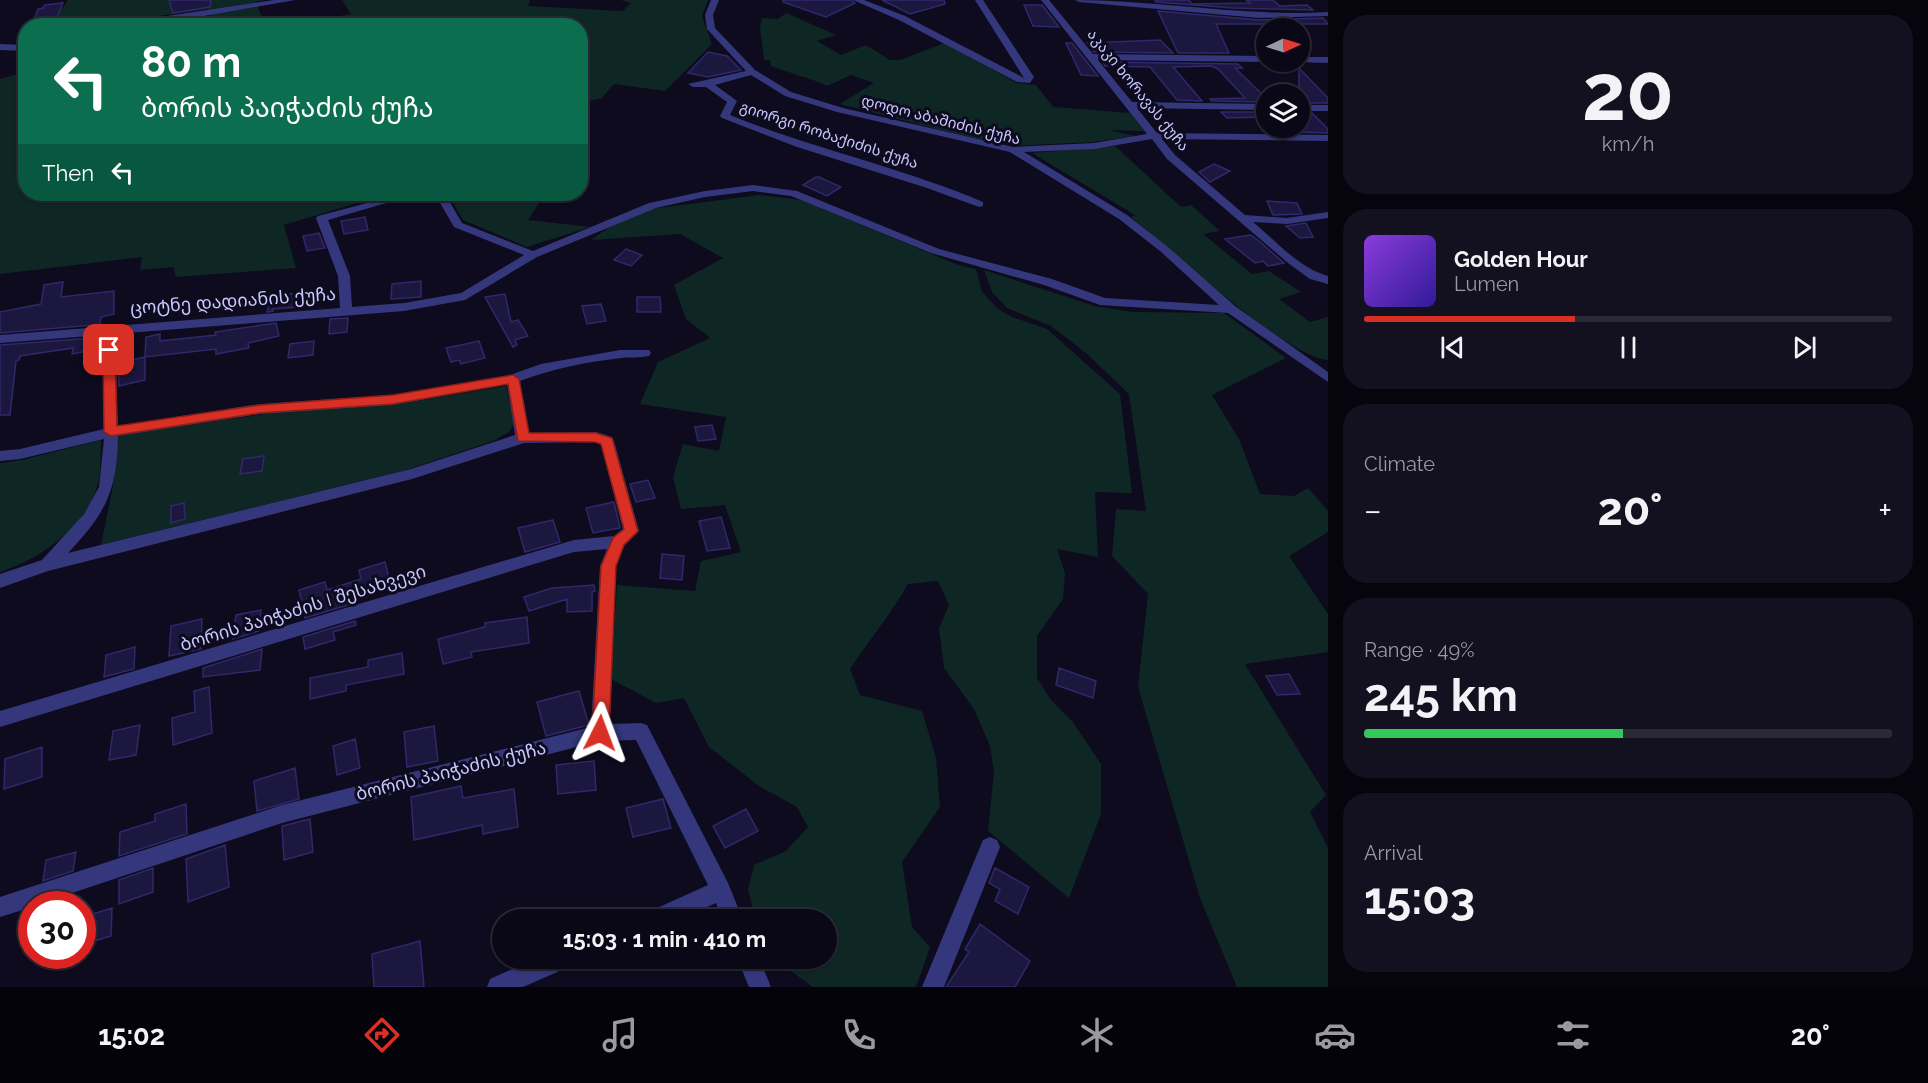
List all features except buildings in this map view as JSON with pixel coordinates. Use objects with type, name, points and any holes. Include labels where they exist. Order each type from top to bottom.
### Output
[{"type":"street","points":[[167,18],[291,0]]},
{"type":"street","name":"დოდო აბაშიძის ქუჩა","points":[[715,0],[709,15],[711,29],[752,72],[788,94],[840,110],[1014,150],[1123,216],[1231,309],[1328,378]]},
{"type":"street","points":[[857,0],[902,18],[1020,80],[1028,81],[1029,76],[979,0]]},
{"type":"street","name":"აკაკი ხორავას ქუჩა","points":[[1046,0],[1171,157],[1292,261],[1314,276],[1328,280]]},
{"type":"street","points":[[1079,0],[1259,16],[1328,14]]},
{"type":"street","points":[[0,47],[18,48]]},
{"type":"street","points":[[1091,57],[1256,59]]},
{"type":"street","points":[[1310,60],[1328,60]]},
{"type":"street","points":[[693,84],[708,84],[752,72]]},
{"type":"street","name":"გიორგი რობაქიძის ქუჩა","points":[[708,84],[732,101],[725,116],[762,132],[825,153],[947,189],[979,204]]},
{"type":"street","points":[[1129,105],[1256,107]]},
{"type":"street","points":[[1310,108],[1328,108]]},
{"type":"street","points":[[1014,150],[1094,146],[1154,136],[1328,138]]},
{"type":"street","name":"ცოტნე დადიანის ქუჩა","points":[[47,565],[83,529],[106,488],[111,432],[108,329],[404,307],[465,296],[533,255],[653,205],[753,188],[793,193],[935,250],[1048,282],[1104,302],[1231,309]]},
{"type":"street","points":[[346,312],[344,276],[322,218],[386,201]]},
{"type":"street","points":[[444,201],[458,225],[533,255]]},
{"type":"street","points":[[1242,218],[1287,221],[1328,214]]},
{"type":"street","points":[[0,339],[108,329]]},
{"type":"street","points":[[0,456],[20,454],[111,432],[260,409],[393,400],[513,379],[541,368],[620,354],[644,353]]},
{"type":"street","points":[[1307,362],[1328,363]]},
{"type":"street","points":[[513,379],[523,438]]},
{"type":"street","points":[[0,581],[47,565],[412,474],[523,438],[596,437],[607,441],[631,531],[618,542],[608,566],[600,733]]},
{"type":"street","name":"ბორის პაიჭაძის I შესახვევი","points":[[0,719],[574,546],[618,542]]},
{"type":"street","name":"ბორის პაიჭაძის ქუჩა","points":[[0,907],[282,814],[600,733],[641,731],[721,890]]},
{"type":"street","points":[[933,987],[990,847]]},
{"type":"street","points":[[678,909],[721,890],[729,909]]},
{"type":"street","points":[[498,987],[538,969]]},
{"type":"street","points":[[753,969],[760,987]]},
{"type":"green space","points":[[68,0],[265,0],[255,2],[263,18],[210,18],[208,9],[145,18],[59,18],[58,14]]},
{"type":"green space","points":[[342,0],[530,0],[528,6],[623,11],[631,3],[621,0],[708,0],[702,16],[712,44],[665,91],[614,84],[602,98],[588,101],[588,18],[328,18],[351,14]]},
{"type":"green space","points":[[786,13],[836,35],[817,41],[841,55],[866,45],[890,60],[900,60],[944,43],[1017,83],[1036,85],[1053,107],[1130,113],[1144,131],[1109,130],[1136,136],[1093,142],[1012,146],[840,104],[874,83],[851,75],[827,86],[771,66],[770,60],[764,60],[760,27],[762,18],[778,19]]},
{"type":"green space","points":[[18,74],[18,201],[364,201],[284,225],[296,268],[176,277],[173,267],[140,270],[142,257],[0,274],[0,79]]},
{"type":"green space","points":[[1115,146],[1181,207],[1191,205],[1220,231],[1203,234],[1252,274],[1269,271],[1301,292],[1279,299],[1310,322],[1328,317],[1328,360],[1309,354],[1284,340],[1199,275],[1131,217],[1135,215],[1032,153]]},
{"type":"green space","points":[[759,195],[801,200],[958,265],[976,269],[982,292],[998,309],[1012,317],[1047,329],[1120,394],[1132,493],[1095,492],[1098,557],[1057,549],[1065,573],[1063,599],[1037,636],[1037,678],[1051,700],[1072,721],[1101,764],[1101,814],[1069,898],[988,831],[994,772],[990,746],[974,709],[944,668],[939,628],[949,605],[938,581],[908,584],[850,669],[860,695],[922,711],[936,758],[940,807],[902,862],[912,927],[930,947],[916,987],[813,987],[792,972],[789,969],[837,969],[837,909],[753,909],[748,890],[754,865],[786,851],[808,827],[797,807],[759,786],[709,747],[684,698],[656,703],[611,679],[617,585],[695,591],[701,561],[741,552],[725,505],[681,509],[673,477],[683,444],[719,451],[726,417],[640,404],[658,362],[710,338],[686,319],[674,285],[723,258],[680,234],[591,240],[614,224],[651,209]]},
{"type":"green space","points":[[452,201],[540,201],[528,220],[590,227],[527,247],[463,220]]},
{"type":"green space","points":[[984,270],[1095,306],[1132,312],[1224,313],[1286,358],[1212,395],[1239,439],[1260,494],[1294,496],[1308,488],[1328,511],[1328,532],[1289,556],[1328,614],[1328,652],[1245,664],[1326,795],[1310,812],[1328,848],[1328,987],[1237,987],[1200,898],[1138,687],[1148,594],[1112,556],[1116,509],[1146,511],[1129,394],[1086,353],[1051,326],[1007,308],[992,292]]},
{"type":"green space","points":[[506,386],[514,424],[509,432],[493,441],[406,470],[101,545],[113,486],[118,437],[124,434],[273,413],[392,405]]},
{"type":"green space","points":[[101,440],[98,484],[89,505],[80,518],[57,542],[44,551],[0,572],[0,463],[22,460]]},
{"type":"route","points":[[109,350],[111,432],[260,409],[393,400],[513,379],[523,438],[596,437],[607,441],[631,531],[618,542],[608,566],[600,733]]}]
